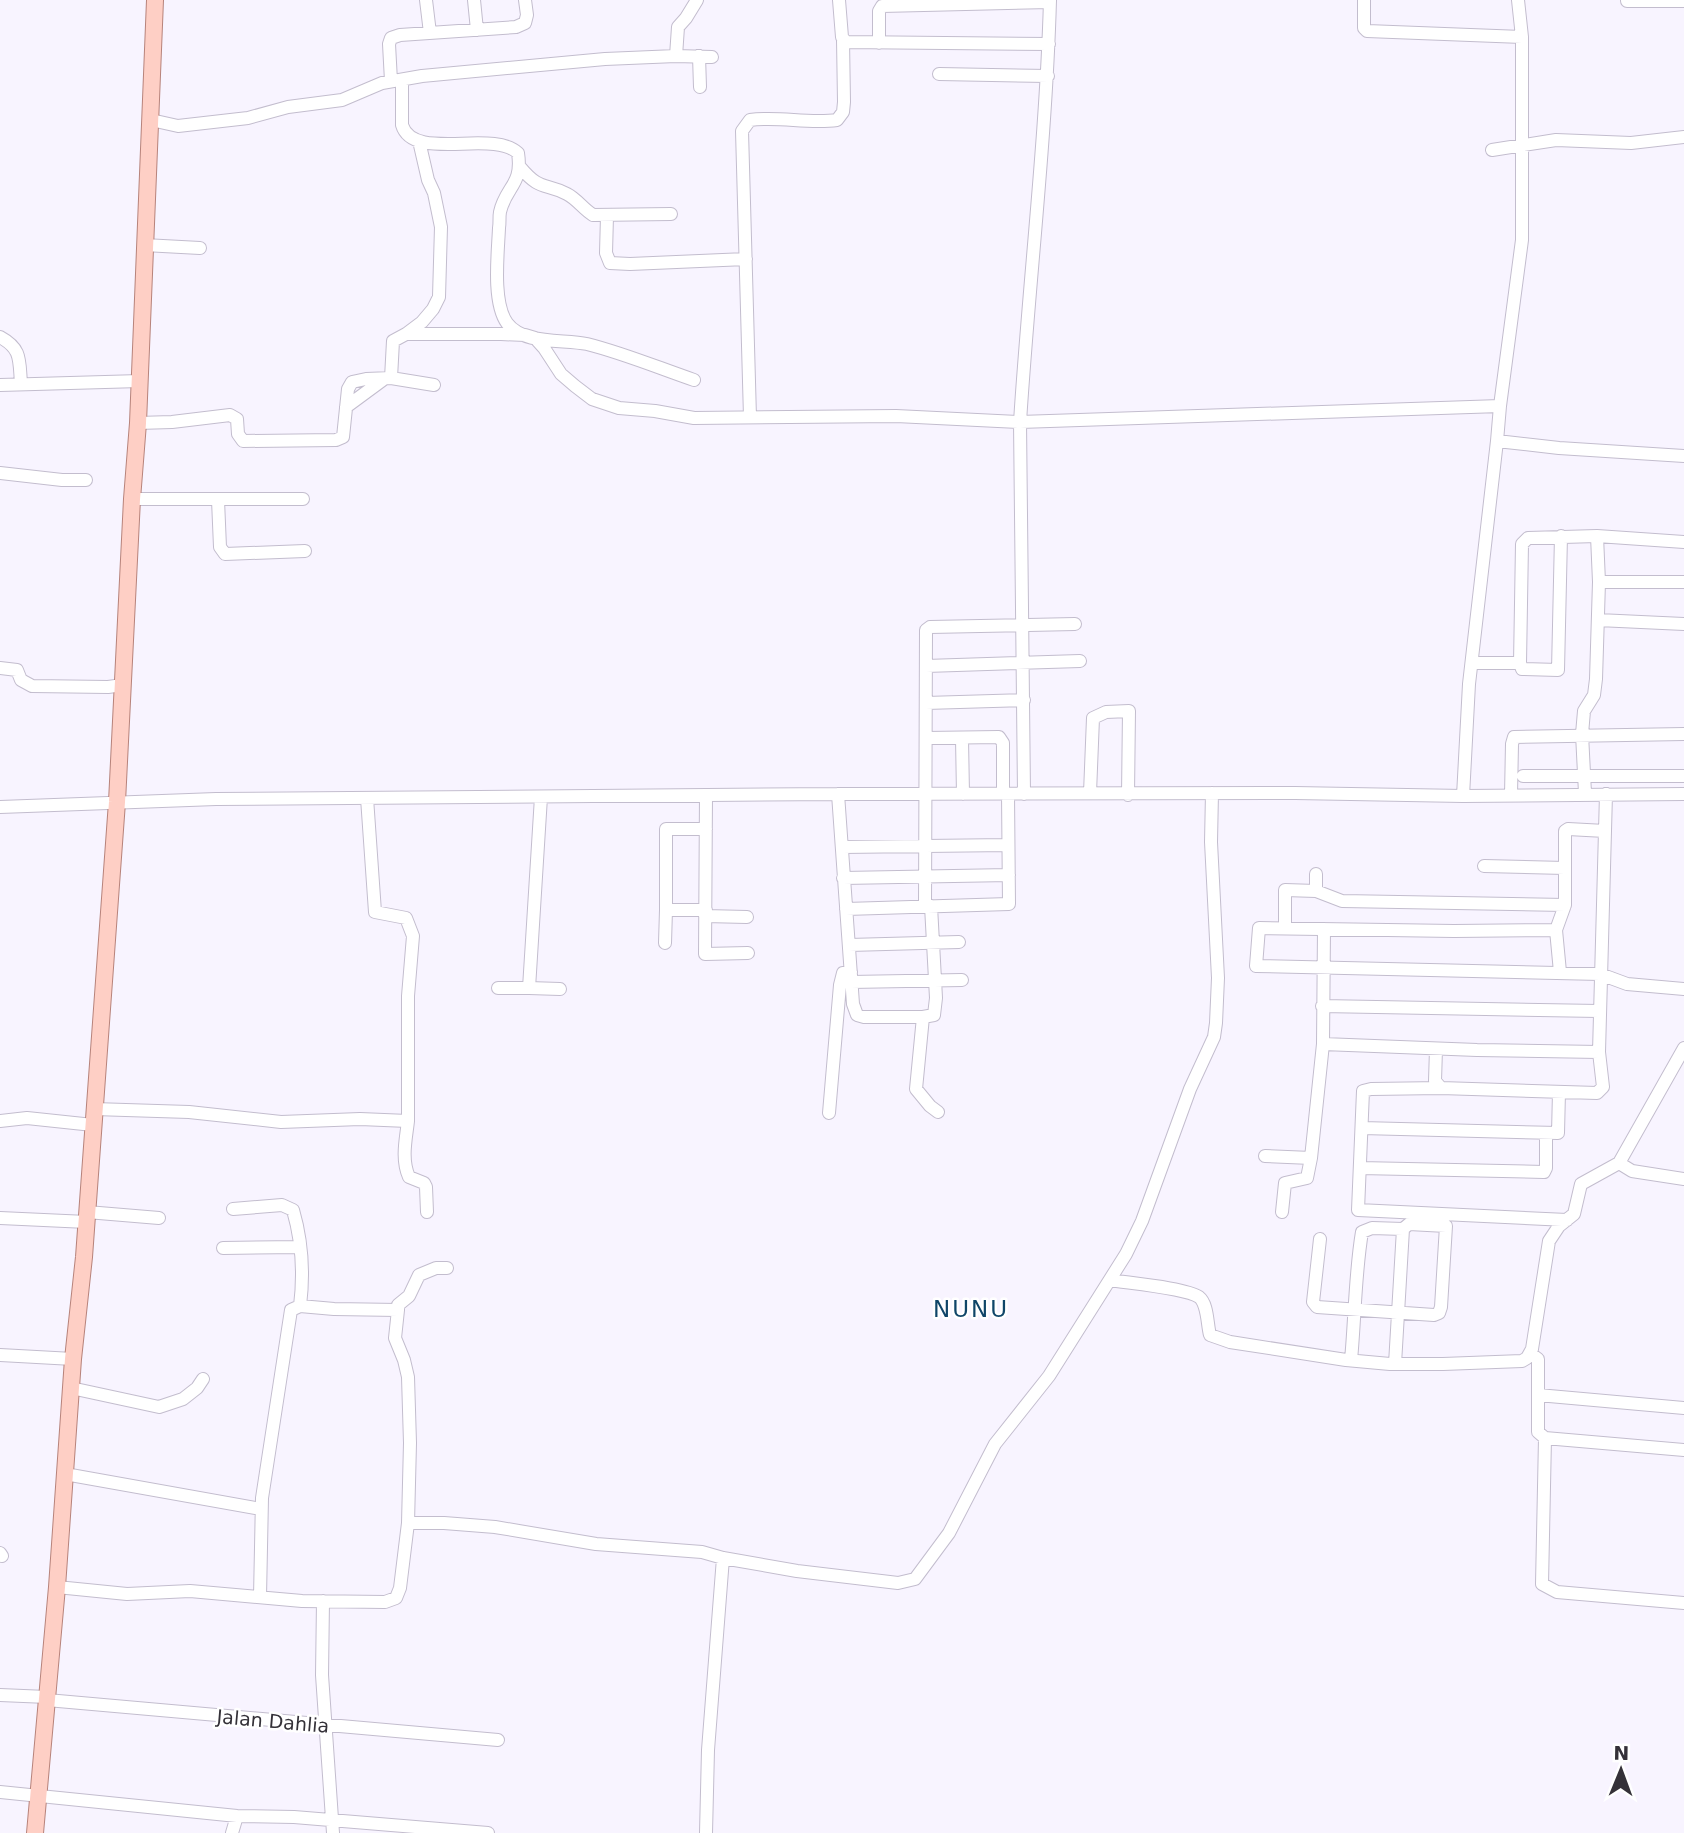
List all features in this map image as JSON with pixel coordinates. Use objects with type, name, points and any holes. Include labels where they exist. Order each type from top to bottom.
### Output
[{"type":"main road","points":[[35,1833],[87,1217],[117,802],[140,381],[155,0]]},
{"type":"street","points":[[426,0],[430,33]]},
{"type":"street","points":[[474,0],[477,30]]},
{"type":"street","points":[[525,0],[525,23],[516,27],[391,38],[389,44],[402,125],[407,136],[419,141],[447,144],[494,143],[512,147],[518,153],[519,177],[500,212],[499,297],[503,316],[508,325],[516,331],[535,338],[561,374],[592,399],[605,405],[694,418],[897,416],[1020,422],[1500,406]]},
{"type":"street","points":[[676,56],[678,27],[696,0]]},
{"type":"street","points":[[750,417],[743,131],[750,120],[764,118],[823,122],[837,120],[843,112],[843,40],[839,0]]},
{"type":"street","points":[[1364,0],[1364,29],[1367,31],[1522,37]]},
{"type":"street","points":[[1463,796],[1472,663],[1500,406],[1522,240],[1522,37],[1518,0]]},
{"type":"street","points":[[879,43],[879,11],[882,6],[1050,1],[1048,76],[1019,440],[1024,794]]},
{"type":"street","points":[[1626,1],[1684,1]]},
{"type":"street","points":[[843,40],[879,43],[1049,44]]},
{"type":"street","points":[[150,120],[177,126],[248,118],[289,107],[342,100],[382,83],[422,76],[605,59],[706,57],[700,87]]},
{"type":"street","points":[[939,74],[1048,76]]},
{"type":"street","points":[[1492,150],[1556,140],[1631,142],[1684,137]]},
{"type":"street","points":[[387,378],[393,341],[422,322],[439,297],[441,227],[419,141]]},
{"type":"street","points":[[520,167],[531,180],[542,187],[570,195],[593,215],[671,214]]},
{"type":"street","points":[[607,216],[606,253],[610,262],[630,264],[746,259]]},
{"type":"street","points":[[144,245],[200,248]]},
{"type":"street","points":[[405,334],[525,335],[587,344],[694,380]]},
{"type":"street","points":[[0,337],[14,346],[18,355],[21,383]]},
{"type":"street","points":[[138,423],[230,415],[237,419],[238,435],[243,441],[336,440],[343,437],[348,389],[352,382],[387,378],[434,385]]},
{"type":"street","points":[[0,385],[140,381]]},
{"type":"street","points":[[1497,441],[1684,456]]},
{"type":"street","points":[[0,473],[86,480]]},
{"type":"street","points":[[132,499],[303,499]]},
{"type":"street","points":[[218,500],[220,547],[225,554],[305,551]]},
{"type":"street","points":[[1561,537],[1558,670],[1522,669],[1522,544],[1528,538],[1561,537],[1597,536],[1684,542]]},
{"type":"street","points":[[1585,793],[1582,734],[1584,711],[1594,695],[1599,582],[1597,536]]},
{"type":"street","points":[[1599,582],[1684,582]]},
{"type":"street","points":[[1598,620],[1684,624]]},
{"type":"street","points":[[838,794],[853,1004],[857,1015],[930,1017],[936,1012],[933,942],[925,876],[925,632],[928,628],[1075,624]]},
{"type":"street","points":[[926,666],[1080,661]]},
{"type":"street","points":[[1472,663],[1520,663]]},
{"type":"street","points":[[0,668],[17,670],[22,680],[32,685],[122,685]]},
{"type":"street","points":[[926,703],[1024,700]]},
{"type":"street","points":[[1090,793],[1093,718],[1106,712],[1129,711],[1128,795]]},
{"type":"street","points":[[1511,795],[1514,737],[1684,734]]},
{"type":"street","points":[[846,909],[1007,905],[1010,902],[1002,740],[999,737],[926,738]]},
{"type":"street","points":[[962,738],[963,794]]},
{"type":"street","points":[[1523,776],[1684,776]]},
{"type":"street","points":[[408,1523],[495,1527],[596,1544],[702,1552],[797,1571],[898,1583],[915,1579],[949,1533],[995,1444],[1049,1377],[1110,1280],[1142,1221],[1190,1089],[1214,1037],[1218,978],[1211,842],[1212,793]]},
{"type":"street","points":[[1567,1220],[1358,1210],[1363,1091],[1441,1088],[1601,1091],[1599,1011],[1606,794]]},
{"type":"street","points":[[0,807],[117,802],[706,795],[1684,794]]},
{"type":"street","points":[[706,795],[705,954],[748,953]]},
{"type":"street","points":[[529,988],[541,797]]},
{"type":"street","points":[[367,798],[375,912],[406,918],[413,936],[408,996],[408,1121],[405,1156],[409,1177],[424,1183],[426,1187],[427,1212]]},
{"type":"street","points":[[665,943],[666,829],[706,829]]},
{"type":"street","points":[[1560,972],[1556,930],[1565,905],[1565,831],[1605,831]]},
{"type":"street","points":[[842,847],[1008,845]]},
{"type":"street","points":[[1484,866],[1565,868]]},
{"type":"street","points":[[1316,874],[1316,891]]},
{"type":"street","points":[[844,878],[1009,875]]},
{"type":"street","points":[[1285,928],[1279,890],[1316,891],[1342,901],[1565,905]]},
{"type":"street","points":[[666,910],[747,917]]},
{"type":"street","points":[[1556,930],[1259,928],[1256,966],[1600,974],[1626,984],[1684,989]]},
{"type":"street","points":[[1282,1212],[1285,1184],[1307,1178],[1311,1158],[1323,1044],[1324,929]]},
{"type":"street","points":[[849,945],[958,942]]},
{"type":"street","points":[[829,1113],[843,973],[851,977],[962,980]]},
{"type":"street","points":[[498,988],[559,989]]},
{"type":"street","points":[[1322,1006],[1599,1011]]},
{"type":"street","points":[[923,1017],[916,1089],[930,1107],[938,1112]]},
{"type":"street","points":[[1323,1044],[1599,1052]]},
{"type":"street","points":[[1110,1280],[1199,1297],[1204,1305],[1210,1335],[1230,1342],[1395,1364],[1518,1362],[1530,1353],[1549,1241],[1559,1226],[1574,1214],[1581,1184],[1619,1163],[1684,1048]]},
{"type":"street","points":[[1436,1049],[1435,1082],[1441,1088]]},
{"type":"street","points":[[1362,1128],[1558,1133],[1559,1092]]},
{"type":"street","points":[[0,1121],[189,1112],[281,1122],[351,1119],[408,1121]]},
{"type":"street","points":[[1360,1168],[1544,1172],[1546,1133]]},
{"type":"street","points":[[1265,1156],[1311,1158]]},
{"type":"street","points":[[1619,1163],[1632,1171],[1684,1179]]},
{"type":"street","points":[[233,1209],[282,1205],[294,1212],[303,1283],[300,1306]]},
{"type":"street","points":[[0,1218],[159,1218]]},
{"type":"street","points":[[1320,1239],[1314,1306],[1322,1308],[1355,1310],[1398,1312],[1434,1315],[1441,1311],[1446,1226],[1409,1224],[1403,1229],[1373,1228],[1363,1232],[1355,1310],[1351,1360]]},
{"type":"street","points":[[1395,1364],[1403,1229]]},
{"type":"street","points":[[223,1248],[300,1247]]},
{"type":"street","points":[[57,1587],[127,1594],[190,1591],[323,1601],[385,1602],[396,1598],[400,1588],[408,1523],[409,1392],[407,1367],[395,1338],[398,1305],[410,1296],[419,1275],[436,1268],[447,1268]]},
{"type":"street","points":[[260,1597],[261,1509],[291,1310],[300,1306],[398,1310]]},
{"type":"street","points":[[1530,1353],[1538,1359],[1538,1432],[1545,1438],[1684,1450]]},
{"type":"street","points":[[0,1355],[73,1359]]},
{"type":"street","points":[[71,1388],[159,1407],[183,1399],[197,1388],[203,1379]]},
{"type":"street","points":[[1538,1395],[1684,1408]]},
{"type":"street","points":[[1545,1438],[1542,1584],[1558,1592],[1684,1603]]},
{"type":"street","points":[[65,1474],[261,1509]]},
{"type":"street","points":[[706,1833],[708,1750],[723,1558]]},
{"type":"street","points":[[323,1601],[325,1726],[332,1827]]},
{"type":"street","name":"Jalan Dahlia","points":[[0,1695],[498,1740]]},
{"type":"street","points":[[0,1792],[332,1827],[488,1833]]},
{"type":"street","points":[[232,1833],[237,1816]]},
{"type":"district","name":"NUNU","points":[[971,1309]]}]
